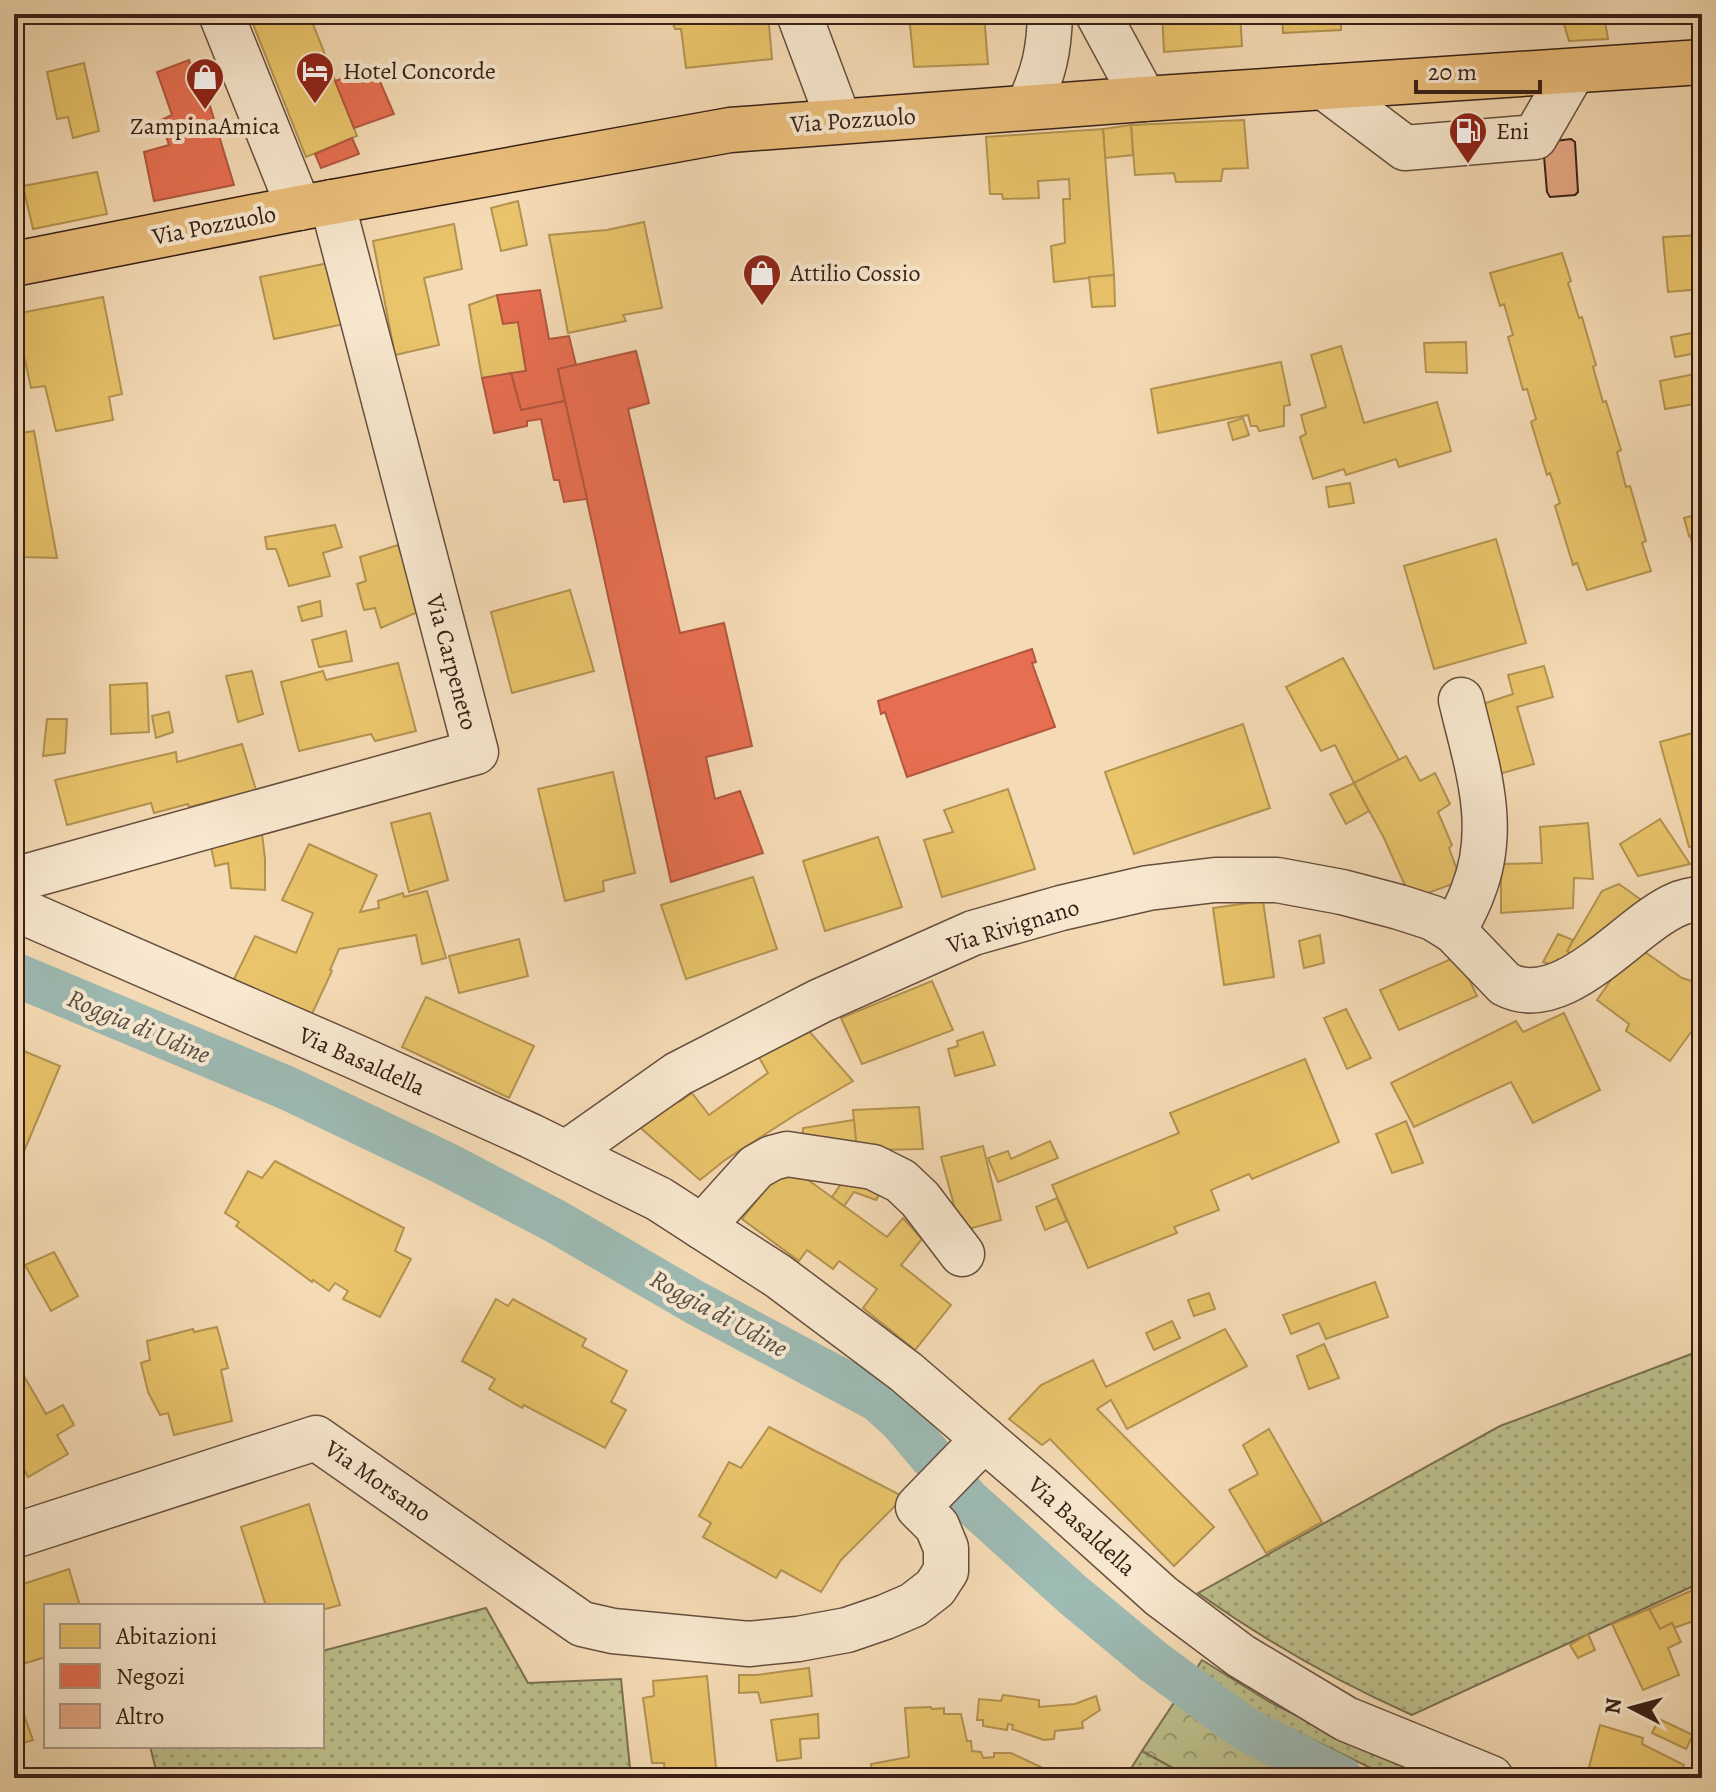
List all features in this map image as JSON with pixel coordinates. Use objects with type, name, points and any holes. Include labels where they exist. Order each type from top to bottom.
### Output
[{"type":"main road","name":"Via Pozzuolo","points":[[14,264],[316,205],[730,130],[1702,62]]},
{"type":"street","points":[[221,14],[316,205]]},
{"type":"street","points":[[799,14],[839,121]]},
{"type":"street","points":[[1028,107],[1039,85],[1049,48],[1050,14]]},
{"type":"street","points":[[1098,14],[1144,99]]},
{"type":"street","points":[[1324,87],[1405,148],[1535,137],[1573,71]]},
{"type":"street","name":"Via Carpeneto","points":[[14,880],[476,752],[316,205]]},
{"type":"street","points":[[1454,931],[1474,890],[1485,835],[1485,802],[1461,700]]},
{"type":"street","name":"Via Rivignano","points":[[566,1153],[678,1074],[820,1001],[973,933],[1148,888],[1215,880],[1277,880],[1399,907],[1433,918],[1454,931],[1505,984],[1526,992],[1543,990],[1594,965],[1663,911],[1680,902],[1702,898]]},
{"type":"street","name":"Via Basaldella","points":[[14,908],[356,1057],[659,1199],[778,1276],[895,1363],[972,1450],[1241,1656],[1346,1719],[1491,1778]]},
{"type":"street","points":[[702,1227],[756,1167],[787,1154],[873,1167],[901,1181],[920,1199],[962,1254]]},
{"type":"street","name":"Via Morsano","points":[[14,1536],[316,1438],[582,1624],[613,1631],[749,1644],[834,1632],[885,1617],[913,1605],[935,1588],[946,1571],[946,1548],[937,1526],[918,1507],[972,1450]]},
{"type":"green space","points":[[1702,1350],[1702,1582],[1412,1715],[1302,1659],[1198,1593],[1500,1426]]},
{"type":"green space","points":[[486,1608],[528,1683],[621,1679],[631,1778],[158,1778],[150,1748],[324,1748],[324,1650]]},
{"type":"green space","points":[[1202,1660],[1268,1701],[1343,1739],[1442,1778],[1391,1778],[1256,1712],[1191,1677]]},
{"type":"green space","points":[[1179,1695],[1235,1740],[1308,1778],[1191,1778],[1142,1751]]},
{"type":"green space","points":[[1142,1751],[1191,1778],[1125,1778]]},
{"type":"building: Abitazioni","name":"Hotel Concorde","points":[[249,14],[309,14],[357,136],[306,157]]},
{"type":"building: Abitazioni","points":[[669,14],[768,14],[772,59],[686,68],[681,29],[675,29]]},
{"type":"building: Abitazioni","points":[[909,14],[984,14],[988,64],[914,67]]},
{"type":"building: Abitazioni","points":[[1162,14],[1240,14],[1242,46],[1164,52]]},
{"type":"building: Abitazioni","points":[[1282,14],[1341,14],[1341,30],[1283,33]]},
{"type":"building: Abitazioni","points":[[1561,14],[1610,14],[1604,15],[1608,39],[1569,41]]},
{"type":"building: Abitazioni","points":[[84,63],[99,131],[73,138],[68,117],[57,119],[47,72]]},
{"type":"building: Abitazioni","points":[[1244,120],[1248,168],[1223,169],[1221,181],[1176,182],[1174,173],[1135,175],[1131,125]]},
{"type":"building: Abitazioni","points":[[1131,125],[1133,155],[1105,158],[1103,129]]},
{"type":"building: Abitazioni","points":[[1103,129],[1114,275],[1054,282],[1051,246],[1065,243],[1063,199],[1070,199],[1069,179],[1038,181],[1039,198],[1003,199],[1002,194],[990,194],[986,137]]},
{"type":"building: Abitazioni","points":[[97,172],[107,214],[33,229],[23,186]]},
{"type":"building: Abitazioni","points":[[518,201],[527,245],[501,251],[491,208]]},
{"type":"building: Abitazioni","points":[[644,222],[662,308],[623,315],[626,321],[568,333],[549,235],[607,230]]},
{"type":"building: Abitazioni","points":[[454,224],[462,269],[424,278],[439,345],[395,355],[373,241]]},
{"type":"building: Abitazioni","points":[[1702,235],[1702,289],[1668,292],[1663,237]]},
{"type":"building: Abitazioni","points":[[1562,253],[1571,281],[1568,283],[1596,365],[1593,367],[1603,402],[1606,401],[1621,450],[1617,452],[1646,541],[1642,543],[1651,571],[1587,590],[1577,563],[1573,565],[1555,506],[1560,503],[1550,473],[1547,475],[1531,422],[1536,419],[1527,389],[1523,390],[1508,337],[1513,335],[1490,273]]},
{"type":"building: Abitazioni","points":[[333,262],[344,324],[274,339],[260,277]]},
{"type":"building: Abitazioni","points":[[1114,275],[1115,306],[1092,307],[1089,277]]},
{"type":"building: Abitazioni","points":[[497,295],[503,324],[518,322],[526,371],[482,378],[469,305]]},
{"type":"building: Abitazioni","points":[[103,297],[122,394],[109,397],[113,420],[56,431],[45,386],[31,388],[15,314]]},
{"type":"building: Abitazioni","points":[[1702,331],[1702,352],[1675,357],[1671,337]]},
{"type":"building: Abitazioni","points":[[1466,342],[1467,373],[1426,372],[1424,343]]},
{"type":"building: Abitazioni","points":[[1341,346],[1364,423],[1437,402],[1451,451],[1399,467],[1396,459],[1346,475],[1344,469],[1313,479],[1300,437],[1306,434],[1301,415],[1326,407],[1311,355]]},
{"type":"building: Abitazioni","points":[[1281,362],[1290,405],[1284,406],[1284,426],[1259,431],[1257,426],[1251,426],[1248,415],[1158,433],[1151,389]]},
{"type":"building: Abitazioni","points":[[1695,374],[1700,403],[1665,409],[1660,381]]},
{"type":"building: Abitazioni","points":[[1243,418],[1249,435],[1233,440],[1228,423]]},
{"type":"building: Abitazioni","points":[[34,431],[57,558],[21,557],[14,520],[14,434]]},
{"type":"building: Abitazioni","points":[[1350,483],[1354,503],[1329,507],[1326,487]]},
{"type":"building: Abitazioni","points":[[1702,513],[1702,532],[1689,536],[1684,518]]},
{"type":"building: Abitazioni","points":[[335,525],[342,547],[323,553],[330,576],[289,586],[276,549],[267,549],[265,537]]},
{"type":"building: Abitazioni","points":[[1702,532],[1702,573],[1690,536]]},
{"type":"building: Abitazioni","points":[[1496,539],[1526,643],[1434,669],[1404,566]]},
{"type":"building: Abitazioni","points":[[398,545],[420,611],[381,628],[375,608],[364,610],[357,584],[366,581],[360,557]]},
{"type":"building: Abitazioni","points":[[570,590],[594,671],[512,693],[491,612]]},
{"type":"building: Abitazioni","points":[[320,601],[322,616],[302,621],[298,607]]},
{"type":"building: Abitazioni","points":[[346,631],[352,661],[319,667],[312,640]]},
{"type":"building: Abitazioni","points":[[1343,658],[1399,760],[1354,783],[1335,745],[1321,751],[1286,687]]},
{"type":"building: Abitazioni","points":[[398,663],[416,731],[375,741],[371,734],[299,751],[281,682],[323,671],[326,680]]},
{"type":"building: Abitazioni","points":[[1544,666],[1553,697],[1517,707],[1534,764],[1496,775],[1474,707],[1513,694],[1508,675]]},
{"type":"building: Abitazioni","points":[[252,671],[263,714],[238,722],[226,676]]},
{"type":"building: Abitazioni","points":[[147,683],[149,732],[111,734],[110,685]]},
{"type":"building: Abitazioni","points":[[169,712],[173,732],[156,738],[152,716]]},
{"type":"building: Abitazioni","points":[[47,719],[67,719],[65,753],[43,756]]},
{"type":"building: Abitazioni","points":[[1243,724],[1270,808],[1134,854],[1105,772]]},
{"type":"building: Abitazioni","points":[[1696,732],[1702,753],[1702,843],[1689,847],[1660,742]]},
{"type":"building: Abitazioni","points":[[242,744],[256,790],[154,813],[151,803],[67,825],[55,780],[176,752],[177,762]]},
{"type":"building: Abitazioni","points":[[1406,756],[1420,781],[1435,773],[1450,804],[1438,812],[1452,845],[1449,848],[1461,881],[1411,899],[1384,838],[1354,783]]},
{"type":"building: Abitazioni","points":[[613,772],[635,873],[603,881],[604,891],[565,901],[538,789]]},
{"type":"building: Abitazioni","points":[[1354,783],[1369,811],[1346,824],[1330,794]]},
{"type":"building: Abitazioni","points":[[1008,789],[1035,869],[942,897],[924,840],[953,832],[944,810]]},
{"type":"building: Abitazioni","points":[[430,813],[448,880],[409,892],[391,823]]},
{"type":"building: Abitazioni","points":[[1660,819],[1690,864],[1638,876],[1620,844]]},
{"type":"building: Abitazioni","points":[[1588,823],[1593,879],[1574,878],[1573,908],[1501,913],[1501,864],[1542,863],[1540,827]]},
{"type":"building: Abitazioni","points":[[262,833],[265,890],[231,888],[228,863],[215,866],[211,847]]},
{"type":"building: Abitazioni","points":[[878,837],[902,907],[825,931],[803,861]]},
{"type":"building: Abitazioni","points":[[309,844],[377,875],[360,912],[379,908],[378,901],[403,893],[404,897],[427,891],[446,958],[422,964],[416,935],[339,949],[310,1018],[233,981],[255,936],[296,953],[313,913],[282,900]]},
{"type":"building: Abitazioni","points":[[753,877],[777,949],[686,979],[661,905]]},
{"type":"building: Abitazioni","points":[[1619,884],[1651,907],[1578,960],[1567,951],[1602,891]]},
{"type":"building: Abitazioni","points":[[1263,901],[1274,977],[1224,985],[1213,908]]},
{"type":"building: Abitazioni","points":[[1558,934],[1573,940],[1567,951],[1578,960],[1570,965],[1558,959],[1554,965],[1543,962]]},
{"type":"building: Abitazioni","points":[[1320,935],[1324,963],[1304,968],[1299,941]]},
{"type":"building: Abitazioni","points":[[519,939],[528,976],[459,993],[449,956]]},
{"type":"building: Abitazioni","points":[[1635,945],[1682,978],[1702,984],[1702,1017],[1670,1061],[1626,1031],[1629,1024],[1597,1000]]},
{"type":"building: Abitazioni","points":[[1458,956],[1477,996],[1399,1030],[1380,990]]},
{"type":"building: Abitazioni","points":[[932,981],[953,1030],[862,1064],[841,1018]]},
{"type":"building: Abitazioni","points":[[426,997],[534,1046],[509,1098],[402,1047]]},
{"type":"building: Abitazioni","points":[[1346,1009],[1371,1058],[1347,1069],[1324,1018]]},
{"type":"building: Abitazioni","points":[[1564,1013],[1600,1090],[1533,1123],[1511,1082],[1414,1127],[1391,1083],[1516,1021],[1523,1032]]},
{"type":"building: Abitazioni","points":[[808,1030],[853,1081],[725,1160],[700,1180],[636,1124],[672,1094],[679,1102],[692,1093],[709,1115],[768,1073],[757,1054]]},
{"type":"building: Abitazioni","points":[[983,1032],[995,1065],[955,1076],[948,1049],[958,1046],[957,1041]]},
{"type":"building: Abitazioni","points":[[14,1047],[60,1066],[14,1175]]},
{"type":"building: Abitazioni","points":[[1305,1059],[1339,1142],[1252,1179],[1249,1174],[1211,1190],[1219,1210],[1174,1227],[1177,1233],[1088,1268],[1052,1185],[1179,1133],[1170,1113]]},
{"type":"building: Abitazioni","points":[[919,1107],[923,1149],[875,1150],[857,1157],[853,1110]]},
{"type":"building: Abitazioni","points":[[854,1120],[857,1151],[802,1146],[803,1128]]},
{"type":"building: Abitazioni","points":[[1406,1121],[1423,1163],[1392,1173],[1376,1134]]},
{"type":"building: Abitazioni","points":[[1050,1141],[1058,1158],[998,1182],[988,1158],[1008,1151],[1011,1159]]},
{"type":"building: Abitazioni","points":[[983,1146],[1001,1220],[961,1231],[941,1157]]},
{"type":"building: Abitazioni","points":[[275,1161],[404,1228],[395,1251],[411,1259],[380,1317],[343,1299],[348,1291],[335,1283],[329,1291],[312,1282],[236,1226],[239,1222],[225,1213],[248,1171],[262,1178]]},
{"type":"building: Abitazioni","points":[[786,1164],[887,1237],[903,1218],[922,1239],[901,1265],[951,1305],[915,1350],[863,1308],[877,1289],[839,1261],[833,1269],[807,1250],[799,1261],[742,1219]]},
{"type":"building: Abitazioni","points":[[846,1177],[883,1188],[876,1200],[854,1192],[844,1206],[832,1197]]},
{"type":"building: Abitazioni","points":[[1057,1198],[1067,1221],[1045,1230],[1036,1207]]},
{"type":"building: Abitazioni","points":[[54,1252],[78,1296],[51,1311],[25,1265]]},
{"type":"building: Abitazioni","points":[[1375,1282],[1388,1317],[1326,1339],[1319,1323],[1291,1334],[1283,1315]]},
{"type":"building: Abitazioni","points":[[1209,1293],[1215,1309],[1194,1316],[1188,1300]]},
{"type":"building: Abitazioni","points":[[496,1299],[508,1306],[513,1299],[586,1339],[582,1346],[627,1371],[611,1402],[626,1410],[605,1448],[489,1389],[495,1379],[462,1361]]},
{"type":"building: Abitazioni","points":[[1172,1321],[1180,1338],[1154,1350],[1146,1333]]},
{"type":"building: Abitazioni","points":[[217,1327],[228,1368],[221,1370],[232,1421],[174,1435],[168,1413],[160,1415],[148,1392],[141,1363],[150,1360],[147,1341],[193,1329],[194,1332]]},
{"type":"building: Abitazioni","points":[[1225,1329],[1247,1366],[1127,1429],[1111,1400],[1097,1409],[1214,1527],[1174,1566],[1050,1439],[1042,1445],[1009,1419],[1041,1385],[1093,1360],[1106,1387]]},
{"type":"building: Abitazioni","points":[[1324,1344],[1339,1378],[1309,1389],[1297,1356]]},
{"type":"building: Abitazioni","points":[[14,1359],[46,1414],[63,1405],[74,1425],[57,1435],[68,1454],[28,1477],[14,1450]]},
{"type":"building: Abitazioni","points":[[769,1427],[904,1497],[841,1560],[821,1592],[781,1570],[776,1578],[703,1537],[711,1523],[699,1516],[729,1462],[741,1468]]},
{"type":"building: Abitazioni","points":[[1269,1429],[1322,1522],[1266,1553],[1229,1490],[1258,1474],[1243,1445]]},
{"type":"building: Abitazioni","points":[[309,1504],[340,1605],[324,1609],[324,1604],[265,1604],[241,1527]]},
{"type":"building: Abitazioni","points":[[69,1569],[79,1604],[44,1604],[44,1658],[19,1665],[14,1650],[14,1587]]},
{"type":"building: Abitazioni","points":[[1702,1586],[1702,1618],[1674,1628],[1672,1623],[1660,1629],[1649,1609]]},
{"type":"building: Abitazioni","points":[[1649,1609],[1660,1629],[1672,1623],[1681,1642],[1668,1648],[1679,1675],[1643,1690],[1612,1624]]},
{"type":"building: Abitazioni","points":[[1588,1634],[1595,1650],[1578,1658],[1570,1645]]},
{"type":"building: Abitazioni","points":[[809,1668],[812,1696],[761,1703],[758,1692],[739,1693],[739,1675]]},
{"type":"building: Abitazioni","points":[[707,1676],[717,1778],[665,1778],[664,1763],[652,1763],[643,1698],[654,1696],[653,1681]]},
{"type":"building: Abitazioni","points":[[1003,1695],[1039,1700],[1039,1707],[1075,1704],[1096,1696],[1100,1710],[1082,1722],[1083,1728],[1055,1731],[1054,1739],[1044,1740],[1012,1729],[1013,1725],[1008,1724],[1007,1730],[983,1726],[983,1720],[977,1720],[979,1699],[1001,1701]]},
{"type":"building: Abitazioni","points":[[18,1698],[33,1740],[14,1746],[14,1699]]},
{"type":"building: Abitazioni","points":[[905,1708],[944,1708],[944,1714],[961,1714],[972,1751],[981,1752],[983,1758],[994,1757],[994,1753],[1011,1753],[1041,1767],[1038,1778],[873,1778],[871,1764],[909,1757]]},
{"type":"building: Abitazioni","points":[[818,1714],[819,1738],[800,1739],[801,1758],[777,1761],[771,1720]]},
{"type":"building: Abitazioni","points":[[1659,1719],[1693,1735],[1686,1749],[1652,1733]]},
{"type":"building: Abitazioni","points":[[1600,1725],[1643,1738],[1642,1744],[1684,1765],[1678,1778],[1622,1778],[1589,1767]]},
{"type":"building: Abitazioni","points":[[802,1773],[802,1778],[778,1778],[778,1776]]},
{"type":"building: Negozi","points":[[189,60],[205,104],[209,103],[234,185],[154,201],[144,152],[169,145],[161,120],[172,115],[157,72]]},
{"type":"building: Negozi","points":[[359,72],[364,83],[378,77],[394,114],[354,128],[335,81]]},
{"type":"building: Negozi","points":[[352,138],[359,154],[321,168],[315,154]]},
{"type":"building: Negozi","points":[[540,290],[549,339],[569,336],[576,365],[558,369],[565,401],[521,410],[511,373],[526,371],[518,322],[503,324],[497,295]]},
{"type":"building: Negozi","points":[[636,351],[649,403],[628,409],[680,633],[724,623],[752,746],[706,757],[715,799],[740,791],[763,853],[671,882],[558,369]]},
{"type":"building: Negozi","points":[[511,373],[521,410],[565,401],[587,499],[564,502],[559,480],[554,480],[541,419],[527,421],[527,426],[494,433],[482,378]]},
{"type":"building: Negozi","points":[[1032,649],[1036,662],[1032,663],[1055,727],[907,777],[885,712],[881,714],[878,701]]},
{"type":"building: Altro","points":[[1571,139],[1575,142],[1578,192],[1575,195],[1550,197],[1543,144]]},
{"type":"waterway","name":"Roggia di Udine","points":[[14,974],[287,1088],[446,1164],[878,1400],[901,1421],[967,1499],[1072,1594],[1154,1662],[1245,1729],[1341,1778]]},
{"type":"place","name":"Hotel Concorde","points":[[315,105]]},
{"type":"place","name":"ZampinaAmica","points":[[205,111]]},
{"type":"place","name":"Eni","points":[[1468,165]]},
{"type":"place","name":"Attilio Cossio","points":[[762,307]]}]
